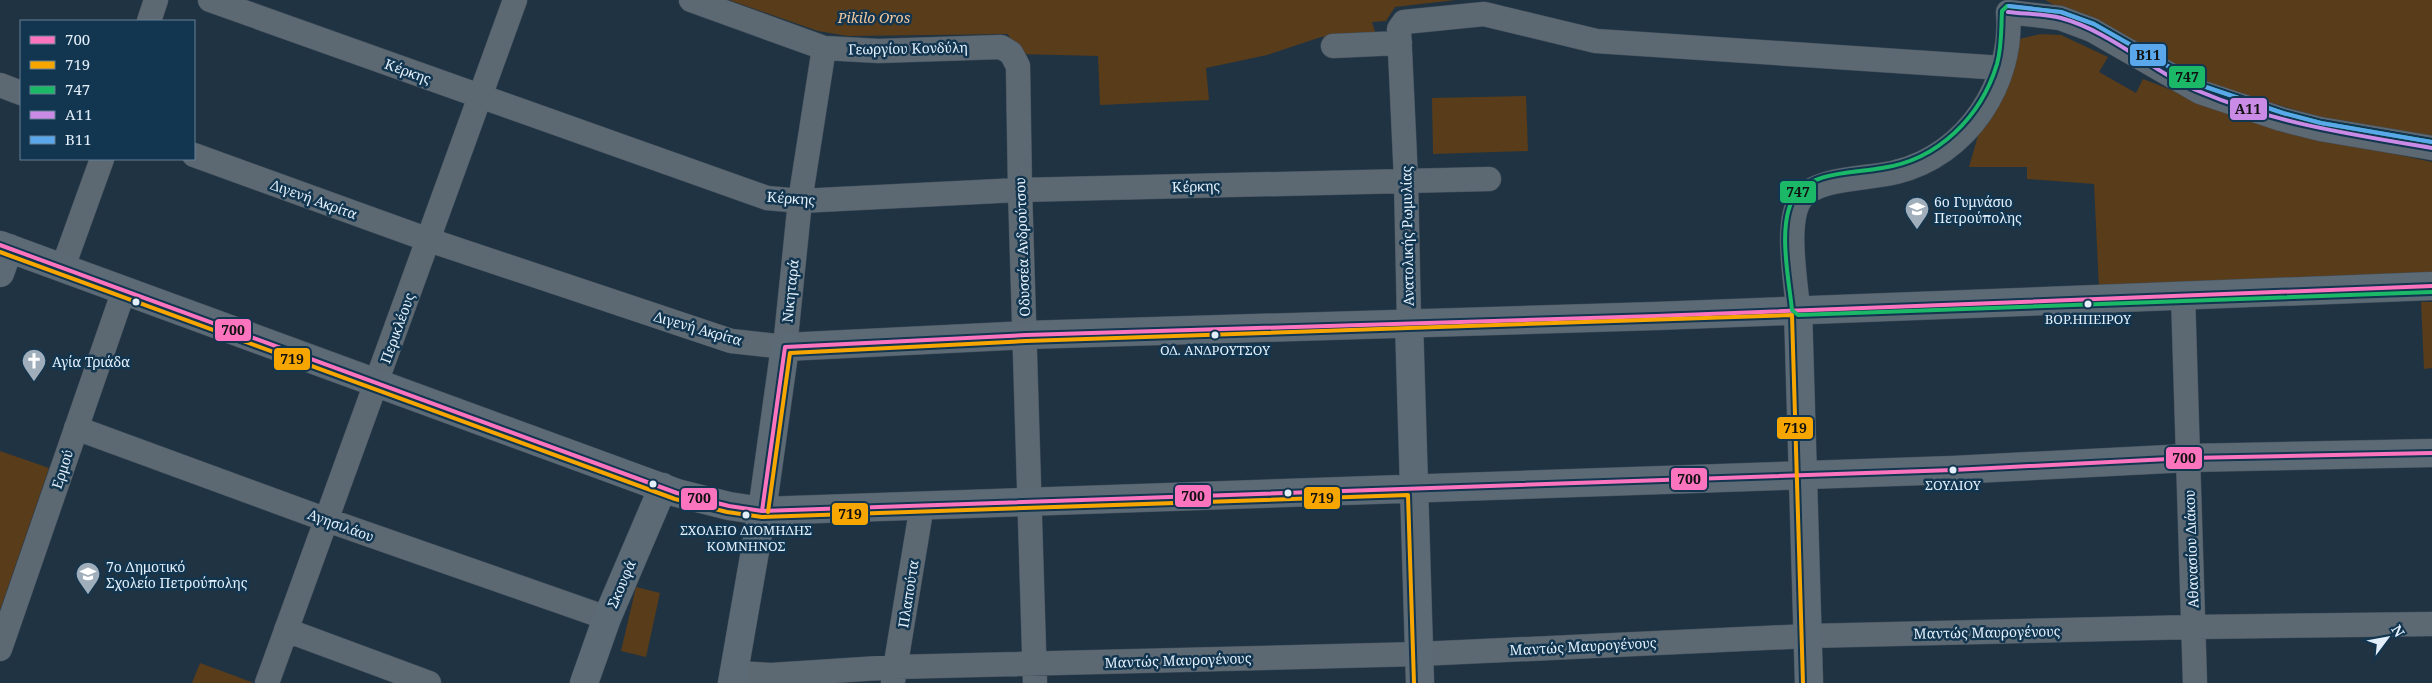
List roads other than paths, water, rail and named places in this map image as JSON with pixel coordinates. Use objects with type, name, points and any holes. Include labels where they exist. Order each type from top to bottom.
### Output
[{"type":"street","points":[[149,20],[156,0]]},
{"type":"street","name":"Κέρκης","points":[[210,0],[767,198],[800,201],[1020,190],[1488,179]]},
{"type":"street","name":"Περικλέους","points":[[267,683],[328,520],[515,0]]},
{"type":"street","name":"Γεωργίου Κονδύλη","points":[[691,0],[824,48],[879,51],[1002,46],[1011,53]]},
{"type":"street","points":[[1809,683],[1798,309],[1793,232],[1796,208],[1806,193],[1821,185],[1899,172],[1933,157],[1954,142],[1972,124],[1988,101],[2002,68],[2008,36],[2008,12],[2060,18],[2092,30],[2200,92],[2217,99],[2320,129],[2432,148]]},
{"type":"street","points":[[1333,46],[1400,36],[1404,22],[1484,14],[1596,41],[2002,68]]},
{"type":"street","name":"Ανατολικής Ρωμυλίας","points":[[1400,36],[1406,180],[1420,683]]},
{"type":"street","name":"Νικηταρά","points":[[733,678],[762,511],[784,347],[800,201],[824,48]]},
{"type":"street","name":"Οδυσσέα Ανδρούτσου","points":[[1011,53],[1018,66],[1035,674]]},
{"type":"street","points":[[0,85],[20,93]]},
{"type":"street","name":"Διγενή Ακρίτα","points":[[195,155],[429,240],[731,341],[784,347],[1026,335],[1656,316],[1798,309],[2090,300],[2432,286]]},
{"type":"street","points":[[63,267],[102,160]]},
{"type":"street","points":[[3,256],[63,267],[663,487],[729,506],[762,511],[1953,470],[2188,458],[2432,453]]},
{"type":"street","name":"Ερμού","points":[[0,648],[124,290]]},
{"type":"street","name":"Αθανασίου Διάκου","points":[[2183,295],[2195,683]]},
{"type":"street","name":"Αγησιλάου","points":[[76,428],[328,520],[607,618]]},
{"type":"street","name":"Σκουφά","points":[[584,683],[607,618],[663,487]]},
{"type":"street","name":"Πλαπούτα","points":[[894,675],[922,505]]},
{"type":"street","name":"Μαντώς Μαυρογένους","points":[[733,678],[771,675],[1035,674],[1808,636],[2194,627],[2432,624]]},
{"type":"street","points":[[286,630],[425,682]]},
{"type":"place","name":"6ο Γυμνάσιο Πετρούπολης","points":[[1917,230]]},
{"type":"place","name":"ΒΟΡ.ΗΠΕΙΡΟΥ","points":[[2088,304]]},
{"type":"place","name":"ΟΔ. ΑΝΔΡΟΥΤΣΟΥ","points":[[1215,335]]},
{"type":"place","name":"Αγία Τριάδα","points":[[34,382]]},
{"type":"place","name":"ΣΟΥΛΙΟΥ","points":[[1953,470]]},
{"type":"place","name":"ΣΧΟΛΕΙΟ ΔΙΟΜΗΔΗΣ ΚΟΜΝΗΝΟΣ","points":[[746,515]]},
{"type":"place","name":"7ο Δημοτικό Σχολείο Πετρούπολης","points":[[88,595]]},
{"type":"park label","name":"Pikilo Oros","points":[[874,17]]}]
